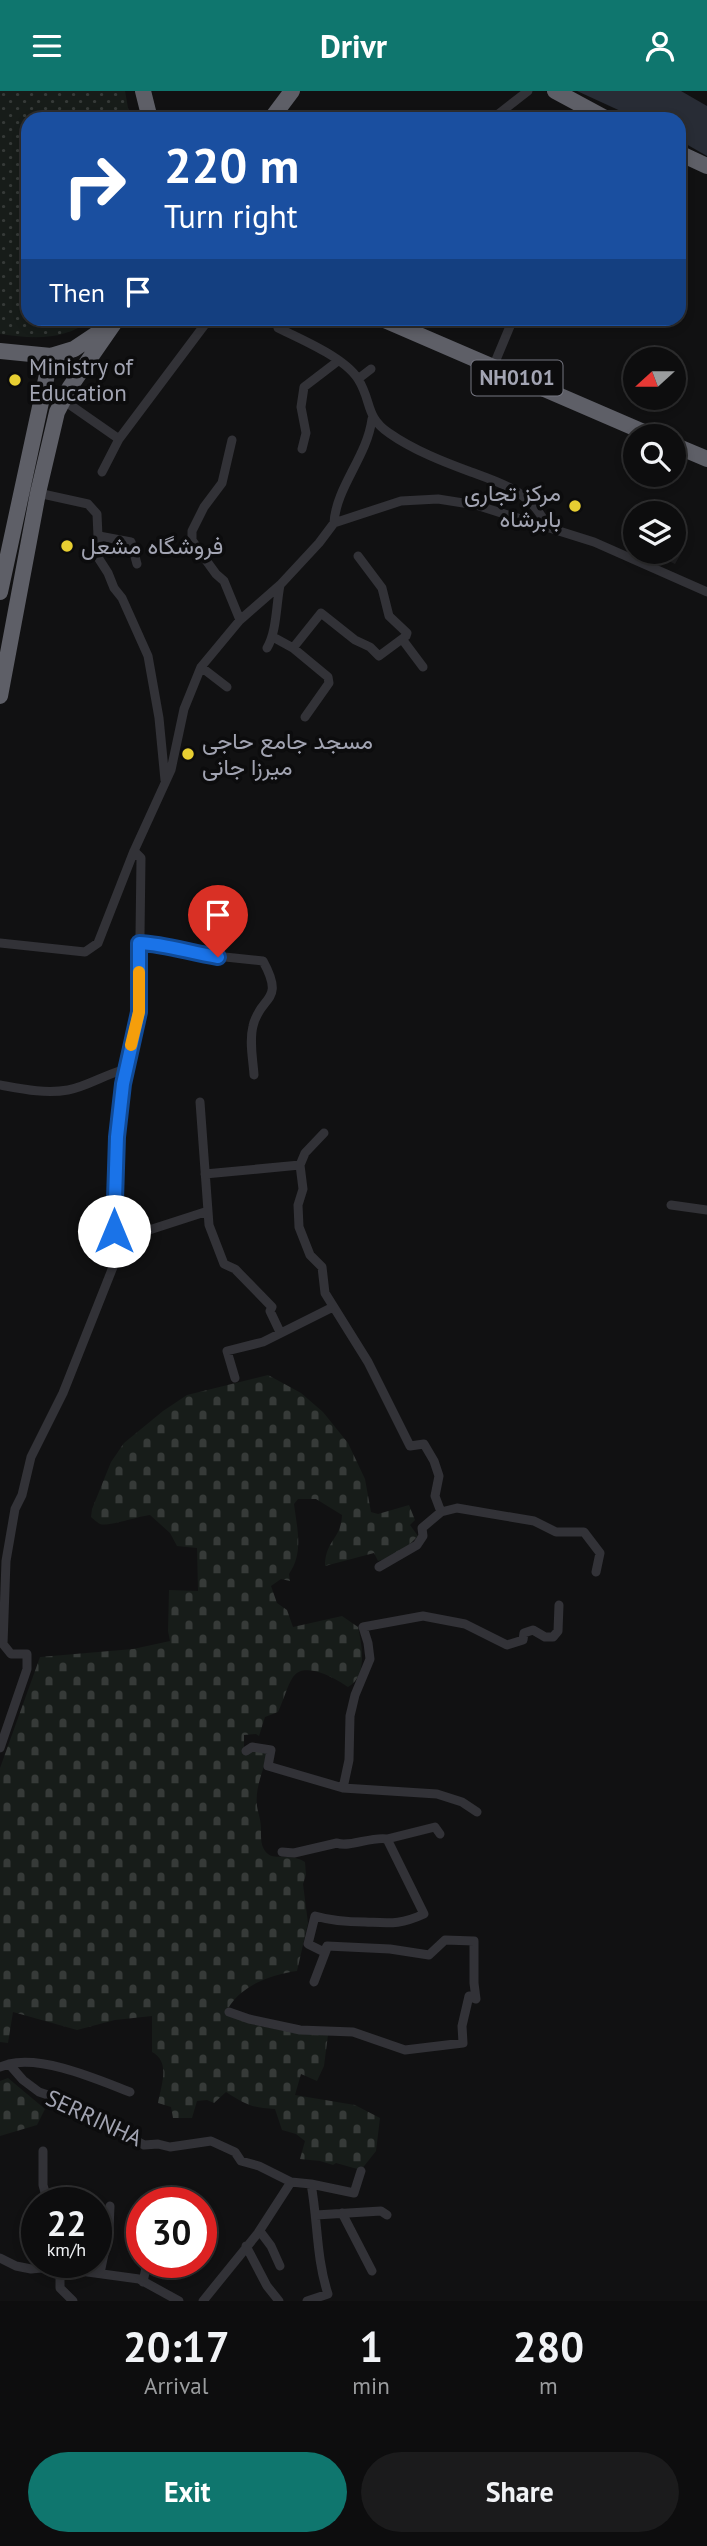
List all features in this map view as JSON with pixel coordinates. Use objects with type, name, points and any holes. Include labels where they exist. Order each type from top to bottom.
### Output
[{"type":"highway","points":[[143,91],[148,112]]},
{"type":"highway","points":[[276,112],[292,91]]},
{"type":"highway","points":[[555,91],[594,112]]},
{"type":"highway","points":[[686,156],[707,166]]},
{"type":"highway","points":[[0,351],[51,356],[74,349],[107,326]]},
{"type":"highway","points":[[0,696],[38,493],[53,428],[63,400],[112,326]]},
{"type":"highway","name":"NH0101","points":[[398,326],[625,424]]},
{"type":"highway","points":[[0,592],[51,356]]},
{"type":"highway","points":[[686,450],[707,459]]},
{"type":"street","points":[[501,112],[528,91]]},
{"type":"street","points":[[102,472],[118,439],[204,326]]},
{"type":"street","points":[[493,367],[510,326]]},
{"type":"street","points":[[278,328],[350,368],[366,395],[372,419],[364,452],[335,506],[334,523]]},
{"type":"street","points":[[302,449],[306,433],[301,407],[304,387],[338,361]]},
{"type":"street","points":[[358,379],[371,369]]},
{"type":"street","points":[[63,400],[118,439]]},
{"type":"street","points":[[372,419],[389,433],[425,452],[516,490],[539,509],[547,526]]},
{"type":"street","points":[[232,440],[222,483],[204,507],[192,531],[192,540],[224,581],[240,620]]},
{"type":"street","points":[[38,493],[58,495],[92,506],[97,514],[99,559],[122,598],[148,656],[159,717],[166,781]]},
{"type":"street","points":[[0,943],[85,952],[98,943],[134,851],[166,781],[176,751],[184,709],[201,667],[240,620],[280,585],[334,523],[401,501],[422,498],[476,505],[602,545],[707,592]]},
{"type":"street","points":[[99,536],[131,542],[137,564]]},
{"type":"street","points":[[293,648],[321,613],[379,656],[407,633],[389,616],[382,588],[358,556]]},
{"type":"street","points":[[267,648],[273,637],[280,585]]},
{"type":"street","points":[[273,637],[293,648],[328,677],[329,680],[305,717]]},
{"type":"street","points":[[402,639],[422,667]]},
{"type":"street","points":[[201,667],[228,687]]},
{"type":"street","points":[[0,1748],[27,1669],[27,1654],[11,1654],[4,1644],[3,1557],[31,1457],[63,1393],[113,1267],[117,1137],[126,1069],[139,1012],[141,857],[134,851]]},
{"type":"street","points":[[139,943],[156,943],[187,953],[263,961],[272,994],[271,1000],[258,1013],[253,1025],[251,1043],[254,1075]]},
{"type":"street","points":[[0,1085],[38,1091],[68,1090],[106,1074],[126,1069]]},
{"type":"street","points":[[200,1102],[209,1225],[224,1265],[235,1269],[272,1307],[270,1311],[280,1332]]},
{"type":"street","points":[[324,1133],[306,1153],[300,1165],[303,1189],[298,1205],[299,1227],[310,1255],[322,1267],[325,1293],[334,1306],[332,1307],[368,1362],[410,1446],[424,1444],[434,1461],[439,1476],[435,1496],[442,1513]]},
{"type":"street","points":[[205,1174],[300,1165]]},
{"type":"street","points":[[671,1205],[707,1210]]},
{"type":"street","points":[[114,1231],[143,1232],[208,1211]]},
{"type":"street","points":[[235,1378],[227,1351],[263,1342],[332,1307]]},
{"type":"street","points":[[379,1567],[417,1545],[423,1536],[422,1528],[442,1513],[457,1508],[534,1521],[556,1532],[584,1532],[600,1553],[596,1572]]},
{"type":"street","points":[[343,1788],[349,1760],[350,1716],[355,1695],[370,1659],[363,1627],[423,1616],[465,1624],[507,1646],[523,1640],[524,1633],[533,1629],[545,1637],[553,1637],[558,1631],[559,1605]]},
{"type":"street","points":[[246,1751],[252,1747],[271,1750],[268,1766],[343,1788],[437,1794],[462,1802],[477,1812]]},
{"type":"street","points":[[282,1852],[294,1853],[337,1843],[342,1845],[383,1837],[387,1839],[436,1827],[440,1834]]},
{"type":"street","points":[[327,1947],[324,1952],[308,1944],[315,1916],[331,1921],[381,1925],[424,1914],[387,1839]]},
{"type":"street","points":[[229,2012],[300,2031],[353,2032],[405,2050],[463,2043],[462,2025],[469,1996],[476,1999],[474,1941],[445,1940],[429,1955],[390,1949],[327,1947]]},
{"type":"street","points":[[314,1982],[327,1947]]},
{"type":"street","points":[[4,2066],[34,2062],[130,2092]]},
{"type":"street","name":"SERRINHA","points":[[4,2066],[39,2092],[60,2099],[144,2145],[170,2147],[211,2141],[235,2152],[241,2161],[259,2166],[291,2182]]},
{"type":"street","points":[[43,2151],[44,2187]]},
{"type":"street","points":[[203,2301],[258,2234],[291,2182],[354,2193],[361,2171]]},
{"type":"street","points":[[307,2301],[328,2294],[319,2263],[312,2184]]},
{"type":"street","points":[[316,2215],[381,2211],[387,2215]]},
{"type":"street","points":[[342,2213],[372,2271]]},
{"type":"street","points":[[258,2234],[271,2246],[280,2266]]},
{"type":"street","points":[[246,2246],[267,2286],[279,2301]]},
{"type":"street","points":[[0,2258],[21,2266]]},
{"type":"street","points":[[112,2275],[139,2279],[179,2301]]},
{"type":"street","points":[[59,2278],[60,2288],[73,2301]]},
{"type":"street","points":[[143,2282],[144,2278]]},
{"type":"green space","points":[[0,91],[125,91],[129,112],[21,112],[21,326],[81,326],[48,337],[0,334]]},
{"type":"green space","points":[[268,1375],[301,1393],[323,1412],[348,1443],[365,1479],[371,1512],[378,1514],[409,1505],[415,1520],[410,1525],[418,1536],[400,1552],[384,1560],[378,1561],[374,1553],[325,1566],[342,1515],[316,1499],[298,1499],[294,1504],[297,1557],[289,1574],[290,1581],[281,1579],[271,1586],[277,1603],[287,1610],[293,1627],[342,1616],[358,1627],[362,1651],[361,1668],[359,1676],[348,1687],[320,1673],[305,1670],[298,1672],[291,1681],[278,1712],[265,1717],[259,1736],[244,1735],[244,1749],[266,1751],[267,1757],[257,1793],[262,1846],[271,1856],[305,1862],[306,1875],[303,1884],[308,1923],[297,1971],[255,1983],[238,1996],[225,2014],[276,2029],[328,2035],[324,2066],[317,2081],[301,2074],[295,2095],[355,2105],[380,2118],[376,2151],[361,2170],[336,2163],[333,2165],[300,2159],[305,2141],[296,2134],[282,2130],[275,2109],[250,2105],[226,2092],[214,2103],[207,2100],[197,2101],[192,2118],[173,2118],[171,2107],[158,2103],[163,2068],[158,2056],[152,2052],[152,2016],[115,2020],[77,2030],[13,2012],[8,2043],[0,2042],[0,1768],[40,1657],[133,1649],[170,1641],[169,1590],[198,1591],[197,1548],[177,1546],[170,1533],[150,1515],[104,1525],[91,1517],[92,1509],[111,1462],[124,1443],[163,1411],[187,1395]]},
{"type":"green space","points":[[8,2078],[45,2109],[37,2125],[0,2136],[0,2081]]},
{"type":"shaded area","points":[[577,91],[681,91],[707,106],[707,156],[686,144],[686,112],[623,112]]},
{"type":"slow traffic","points":[[131,1045],[139,1012],[139,972]]},
{"type":"place","name":"Ministry of Education","points":[[15,380]]},
{"type":"place","name":"مرکز تجاری بابرشاه","points":[[575,506]]},
{"type":"place","name":"فروشگاه مشعل","points":[[67,546]]},
{"type":"place","name":"مسجد جامع حاجی میرزا جانی","points":[[188,754]]},
{"type":"route","points":[[114,1231],[117,1137],[123,1084],[139,1012],[139,943],[156,943],[187,953],[218,957]]}]
